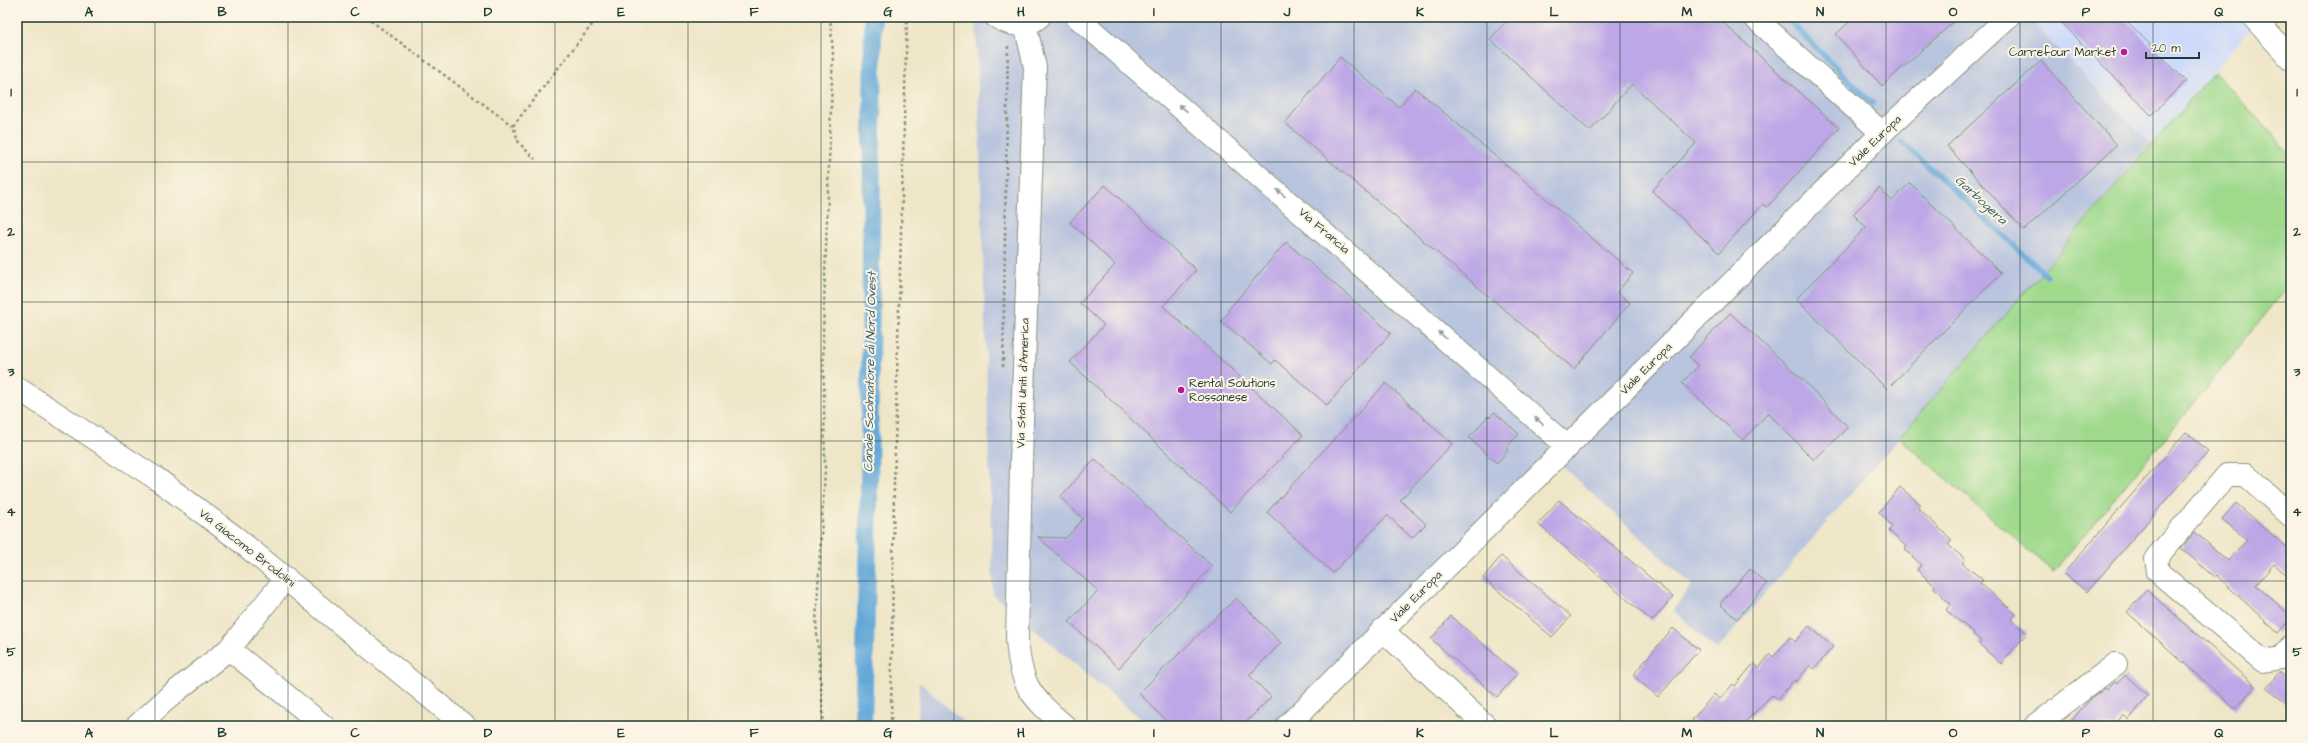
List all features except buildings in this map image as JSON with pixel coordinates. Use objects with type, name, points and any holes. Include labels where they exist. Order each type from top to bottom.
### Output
[{"type":"street","points":[[996,17],[1014,25],[1032,21]]},
{"type":"street","name":"Via Francia","points":[[1077,17],[1568,446]]},
{"type":"street","points":[[1754,17],[1882,133]]},
{"type":"street","name":"Viale Europa","points":[[1287,726],[1882,133],[2008,17]]},
{"type":"street","points":[[2253,17],[2291,58]]},
{"type":"street","name":"Via Stati Uniti d'America","points":[[1032,21],[1035,67],[1022,422],[1017,640],[1019,667],[1030,694],[1065,726]]},
{"type":"street","name":"Via Giacomo Brodolini","points":[[17,388],[157,479],[235,537],[465,726]]},
{"type":"street","points":[[2291,516],[2246,475],[2227,476],[2156,558],[2158,572],[2262,661],[2280,658],[2291,646]]},
{"type":"street","points":[[137,726],[170,696],[229,649],[286,578]]},
{"type":"street","points":[[1382,630],[1486,726]]},
{"type":"street","points":[[229,649],[324,726]]},
{"type":"street","points":[[2035,726],[2116,664]]},
{"type":"path","points":[[366,17],[512,126],[519,143],[535,159]]},
{"type":"path","points":[[512,126],[535,100],[598,17]]},
{"type":"path","points":[[824,726],[816,622],[825,470],[823,332],[833,52],[830,17]]},
{"type":"path","points":[[891,726],[894,484],[907,17]]},
{"type":"shaded area","points":[[976,17],[2027,17],[2151,144],[1717,650],[1673,610],[1692,585],[1557,461],[1293,726],[1149,726],[993,595]]},
{"type":"shaded area","points":[[2028,17],[2245,17],[2253,26],[2151,144]]},
{"type":"shaded area","points":[[919,682],[968,726],[918,726]]},
{"type":"green space","points":[[2214,72],[2291,154],[2291,281],[2196,401],[2053,572],[1899,438]]},
{"type":"waterway","name":"Canale Scolmatore di Nord Ovest","points":[[863,726],[869,498],[873,17]]},
{"type":"waterway","name":"Garbogera","points":[[1785,17],[1872,103]]},
{"type":"waterway","name":"Garbogera","points":[[1902,142],[2046,275]]},
{"type":"place","name":"Carrefour Market","points":[[2124,52]]},
{"type":"place","name":"Rental Solutions Rossanese","points":[[1181,390]]}]
